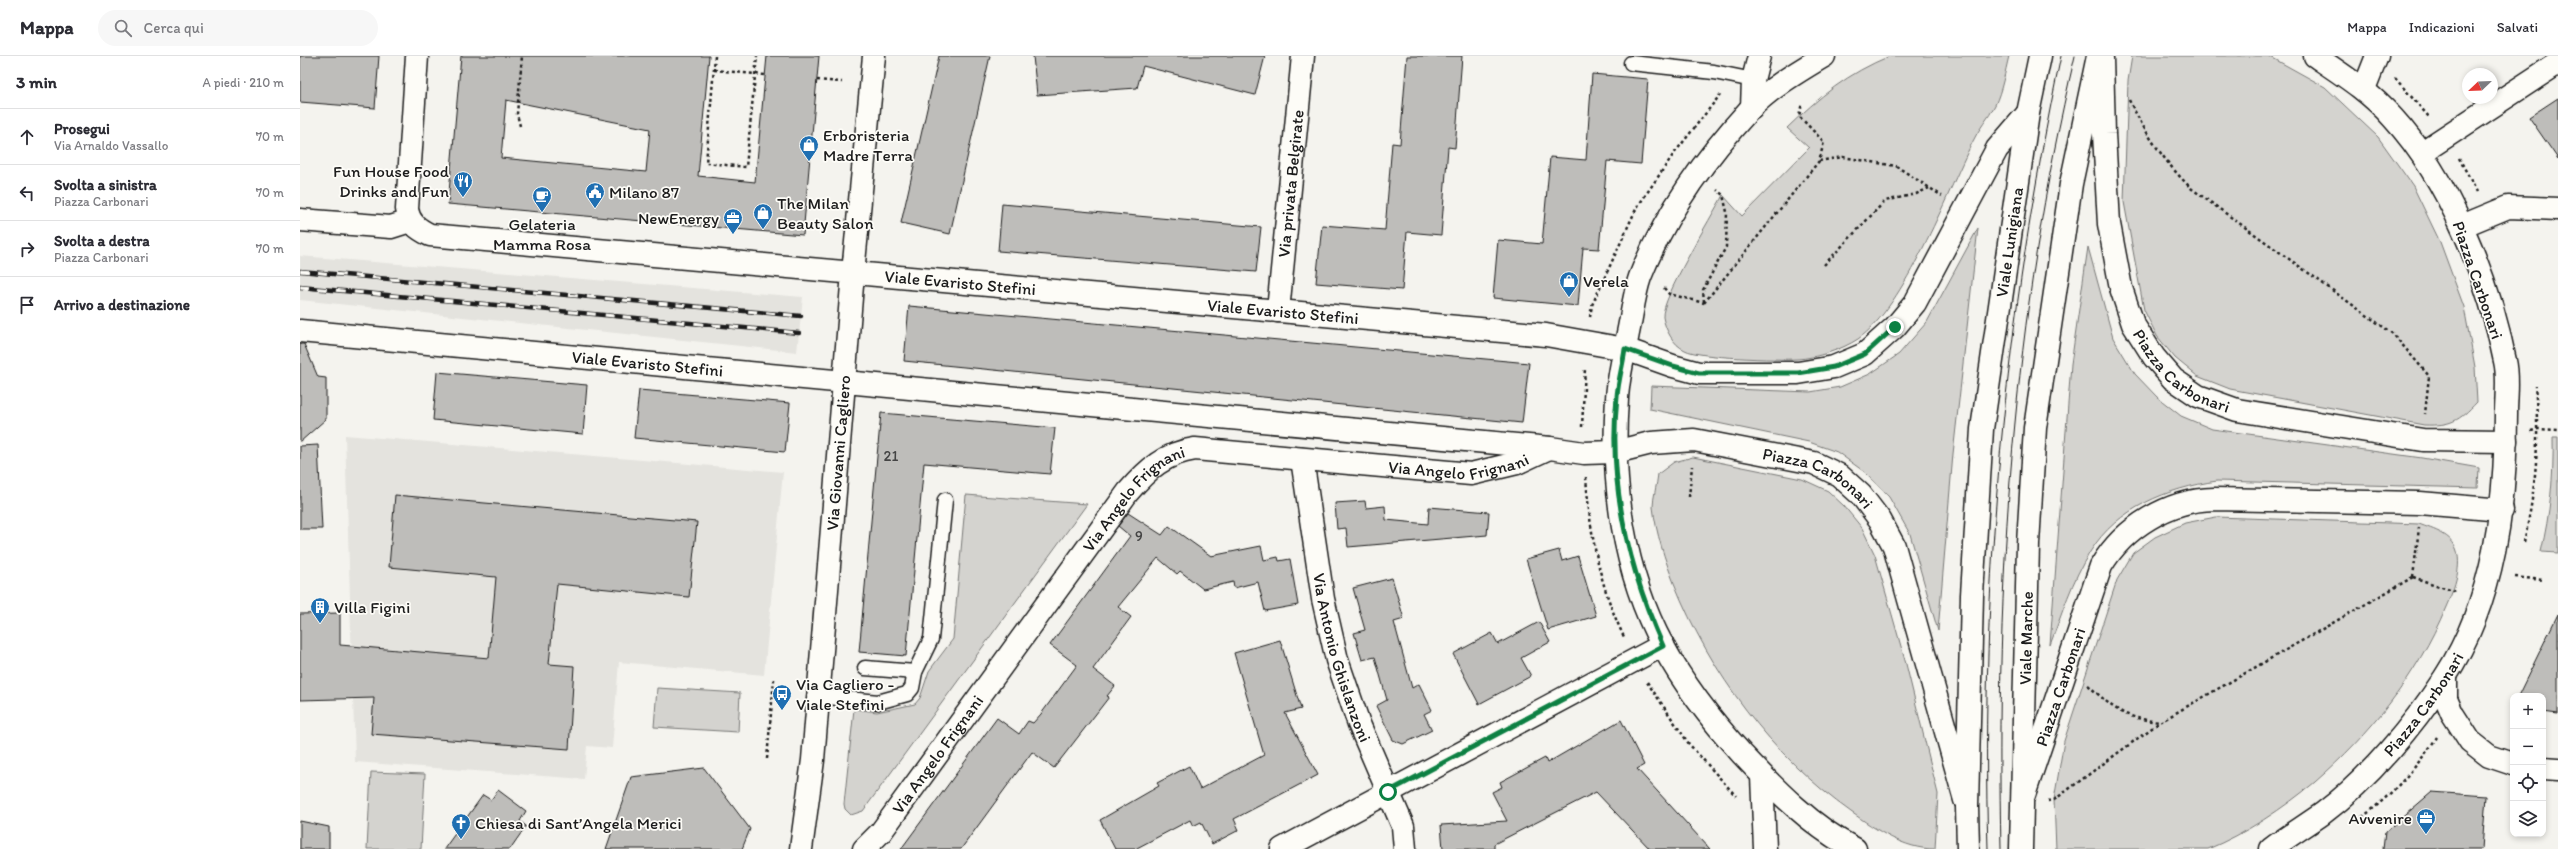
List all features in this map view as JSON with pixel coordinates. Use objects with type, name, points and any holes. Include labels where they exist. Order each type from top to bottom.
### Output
[{"type":"street","points":[[300,220],[391,227],[410,221],[407,204],[417,56]]},
{"type":"street","name":"Via Giovanni Cagliero","points":[[801,849],[813,760],[852,273],[874,56]]},
{"type":"street","name":"Via privata Belgirate","points":[[1278,311],[1303,56]]},
{"type":"street","points":[[1752,108],[1753,80],[1759,56]]},
{"type":"street","points":[[1824,56],[1795,74],[1752,108],[1698,175],[1654,246],[1639,279],[1625,349],[1617,397],[1615,452],[1621,514],[1630,557],[1644,603],[1663,646],[1694,695],[1727,737],[1762,776],[1810,819],[1838,840],[1855,849]]},
{"type":"street","name":"Viale Lunigiana","points":[[1967,807],[1972,595],[1982,429],[2028,113],[2040,56]]},
{"type":"street","name":"Viale Marche","points":[[2021,849],[2028,544],[2035,428],[2071,184],[2098,56]]},
{"type":"street","name":"Piazza Carbonari","points":[[2102,56],[2104,134],[2109,224],[2121,288],[2134,324],[2154,357],[2173,379],[2198,396],[2237,410],[2423,440],[2506,441]]},
{"type":"street","name":"Piazza Carbonari","points":[[2271,849],[2323,813],[2371,769],[2404,734],[2446,676],[2466,637],[2485,592],[2502,510],[2506,441],[2506,363],[2491,308],[2462,226],[2442,187],[2420,153],[2394,118],[2364,89],[2315,56]]},
{"type":"street","points":[[2364,89],[2377,56]]},
{"type":"street","points":[[2420,153],[2558,63]]},
{"type":"street","points":[[1625,349],[1673,366],[1699,373],[1798,373],[1834,367],[1865,354],[1895,327],[1915,303],[1997,149],[2028,113]]},
{"type":"street","points":[[2462,226],[2508,207],[2558,209]]},
{"type":"street","name":"Viale Evaristo Stefini","points":[[410,221],[420,230],[430,235],[1546,335],[1625,349]]},
{"type":"street","name":"Viale Evaristo Stefini","points":[[300,331],[1550,448],[1584,453],[1615,452]]},
{"type":"street","name":"Piazza Carbonari","points":[[1615,452],[1651,443],[1694,440],[1814,463],[1839,476],[1861,495],[1880,520],[1894,546],[1967,807]]},
{"type":"street","name":"Via Angelo Frignani","points":[[864,849],[882,832],[1142,476],[1169,456],[1195,449],[1471,474],[1517,463],[1550,448]]},
{"type":"street","name":"Via Antonio Ghislanzoni","points":[[1302,458],[1323,599],[1336,660],[1359,724],[1404,826],[1405,849]]},
{"type":"street","name":"Piazza Carbonari","points":[[2022,802],[2093,586],[2106,556],[2121,540],[2145,521],[2183,503],[2204,499],[2420,503],[2502,510]]},
{"type":"street","points":[[1282,849],[1663,646]]},
{"type":"street","points":[[2446,676],[2446,699],[2452,713],[2470,741],[2489,756],[2510,763]]},
{"type":"street","points":[[2546,768],[2558,769]]},
{"type":"street","points":[[1762,776],[1765,849]]},
{"type":"street","points":[[1967,807],[1968,849]]},
{"type":"lane","points":[[1631,63],[1714,72],[1753,80]]},
{"type":"lane","points":[[818,696],[878,702],[907,694],[912,688],[915,672],[931,638],[945,500]]},
{"type":"lane","points":[[865,668],[915,672]]},
{"type":"path","points":[[520,126],[517,114],[522,56]]},
{"type":"path","points":[[715,56],[706,163],[746,167],[757,56]]},
{"type":"path","points":[[714,70],[765,75]]},
{"type":"path","points":[[2390,73],[2432,121]]},
{"type":"path","points":[[817,80],[842,82]]},
{"type":"path","points":[[2127,96],[2154,146],[2172,170],[2192,189],[2393,334],[2429,376],[2425,418]]},
{"type":"path","points":[[1704,302],[1819,161],[1824,142],[1799,116],[1802,103]]},
{"type":"path","points":[[1819,161],[1843,157],[1873,160],[1896,166],[1929,188],[1916,194],[1885,202],[1824,265]]},
{"type":"path","points":[[2458,157],[2477,191]]},
{"type":"path","points":[[1704,302],[1703,290],[1726,247],[1727,212],[1723,195]]},
{"type":"path","points":[[1664,288],[1669,294],[1704,302]]},
{"type":"path","points":[[1582,430],[1585,363]]},
{"type":"path","points":[[2538,429],[2558,430]]},
{"type":"path","points":[[1689,497],[1692,465]]},
{"type":"path","points":[[1586,482],[1588,518],[1598,570],[1607,600],[1627,644]]},
{"type":"path","points":[[2414,577],[2419,524]]},
{"type":"path","points":[[2022,802],[2054,800],[2160,722],[2414,577],[2452,591],[2463,586]]},
{"type":"path","points":[[2515,577],[2543,580]]},
{"type":"path","points":[[2070,656],[2084,681],[2110,705],[2132,718],[2160,722]]},
{"type":"path","points":[[767,759],[774,679]]},
{"type":"path","points":[[1646,680],[1689,744],[1739,798]]},
{"type":"shaded area","points":[[1890,56],[2009,56],[1995,105],[1974,138],[1923,248],[1892,302],[1875,323],[1858,339],[1836,350],[1812,357],[1797,359],[1757,359],[1722,357],[1693,353],[1681,348],[1673,341],[1666,327],[1663,317],[1665,307],[1678,276],[1723,195],[1742,216],[1809,148],[1787,128],[1823,96],[1847,78]]},
{"type":"shaded area","points":[[2132,56],[2269,56],[2325,87],[2378,137],[2413,186],[2440,242],[2464,307],[2475,367],[2477,402],[2465,414],[2448,423],[2424,425],[2230,389],[2197,376],[2175,358],[2157,336],[2144,310],[2124,202],[2128,81]]},
{"type":"shaded area","points":[[1978,228],[1953,454],[1938,631],[1910,534],[1889,497],[1866,473],[1837,452],[1809,442],[1650,409],[1651,386],[1810,392],[1840,387],[1870,374],[1899,354],[1927,322]]},
{"type":"shaded area","points":[[2088,247],[2113,338],[2135,374],[2157,397],[2181,416],[2212,429],[2422,458],[2479,468],[2478,488],[2217,481],[2199,484],[2162,495],[2129,512],[2114,523],[2101,537],[2090,552],[2078,574],[2050,645],[2071,364]]},
{"type":"shaded area","points":[[300,256],[803,297],[797,352],[300,300]]},
{"type":"shaded area","points":[[345,435],[783,472],[764,675],[619,662],[612,748],[587,746],[584,779],[355,762]]},
{"type":"shaded area","points":[[2553,437],[2558,437],[2558,553],[2541,552],[2551,495]]},
{"type":"shaded area","points":[[1693,457],[1802,479],[1828,491],[1844,506],[1862,528],[1875,555],[1906,664],[1938,794],[1935,849],[1912,846],[1881,832],[1822,790],[1770,739],[1746,710],[1725,680],[1706,649],[1674,583],[1661,546],[1654,517],[1653,503],[1658,474],[1674,462]]},
{"type":"shaded area","points":[[966,495],[1087,504],[863,811],[851,815],[845,809],[844,804],[854,709],[877,712],[915,704],[920,698],[929,671],[953,639]]},
{"type":"shaded area","points":[[2216,517],[2419,524],[2442,533],[2451,540],[2457,551],[2458,572],[2449,601],[2434,632],[2407,680],[2391,702],[2355,744],[2336,763],[2315,782],[2277,811],[2236,836],[2208,849],[2056,849],[2054,800],[2064,741],[2117,580],[2133,553],[2155,537],[2185,523]]},
{"type":"shaded area","points":[[657,688],[740,693],[738,732],[654,727]]},
{"type":"shaded area","points":[[371,772],[425,774],[421,849],[367,849]]},
{"type":"building","points":[[300,56],[379,56],[375,108],[300,102]]},
{"type":"building","points":[[461,56],[709,56],[698,176],[755,182],[767,56],[819,56],[803,235],[448,204]],"holes":[[[506,100],[650,129],[646,172],[501,158]]]},
{"type":"building","points":[[939,56],[990,56],[950,234],[901,223]]},
{"type":"building","points":[[1033,56],[1265,56],[1255,95],[1143,66],[1137,88],[1037,95]]},
{"type":"building","points":[[1407,56],[1462,56],[1455,148],[1448,147],[1441,235],[1407,232],[1402,290],[1316,283],[1322,225],[1385,230],[1392,143],[1400,144]]},
{"type":"building","points":[[1592,74],[1648,79],[1641,164],[1607,161],[1599,249],[1583,248],[1578,306],[1493,298],[1498,240],[1542,244],[1550,157],[1586,160]]},
{"type":"building","points":[[2558,98],[2558,159],[2529,117]]},
{"type":"building","points":[[1002,204],[1261,227],[1256,272],[998,251]]},
{"type":"building","points":[[909,306],[1529,363],[1522,423],[904,361]]},
{"type":"building","points":[[300,344],[304,344],[318,377],[326,378],[326,419],[300,442]]},
{"type":"building","points":[[437,372],[587,385],[583,434],[433,420]]},
{"type":"building","points":[[639,390],[790,403],[785,452],[634,438]]},
{"type":"building","points":[[881,413],[1055,428],[1050,474],[924,463],[906,656],[859,652]]},
{"type":"building","points":[[318,445],[322,529],[300,529],[300,446]]},
{"type":"building","points":[[395,495],[697,522],[689,597],[557,584],[549,664],[574,666],[569,749],[371,734],[374,698],[300,700],[300,614],[340,613],[340,645],[489,658],[496,577],[389,567]]},
{"type":"building","points":[[1365,501],[1366,508],[1385,506],[1386,520],[1428,524],[1429,507],[1489,512],[1487,535],[1348,547],[1346,528],[1337,529],[1335,503]]},
{"type":"building","points":[[1128,513],[1162,535],[1169,526],[1211,556],[1261,546],[1264,560],[1278,557],[1279,561],[1290,559],[1298,605],[1265,611],[1258,582],[1234,588],[1233,582],[1203,589],[1180,571],[1177,574],[1158,558],[1118,607],[1131,617],[1093,669],[1115,686],[1107,696],[1109,697],[1054,768],[1032,752],[961,849],[901,849],[997,718],[1019,734],[1028,721],[1033,723],[1041,714],[1077,665],[1050,645],[1130,536],[1118,526]]},
{"type":"building","points":[[1559,550],[1562,561],[1578,556],[1596,616],[1548,630],[1526,559]]},
{"type":"building","points":[[1392,578],[1404,619],[1394,622],[1412,688],[1419,684],[1432,710],[1424,714],[1432,730],[1403,744],[1393,740],[1376,706],[1387,700],[1375,657],[1362,660],[1354,633],[1365,630],[1353,588]]},
{"type":"building","points":[[2558,614],[2558,714],[2546,712],[2546,693],[2519,693]]},
{"type":"building","points":[[1539,622],[1550,642],[1521,658],[1531,676],[1479,704],[1453,654],[1492,633],[1498,644]]},
{"type":"building","points":[[1280,640],[1301,709],[1285,713],[1318,775],[1234,819],[1239,830],[1212,844],[1201,822],[1193,826],[1190,820],[1135,849],[1115,849],[1100,820],[1159,786],[1157,783],[1189,766],[1200,789],[1264,755],[1234,653]]},
{"type":"building","points":[[1621,720],[1644,765],[1637,769],[1710,849],[1650,849],[1596,792],[1494,844],[1494,849],[1443,849],[1441,825],[1507,821],[1492,792],[1502,787],[1500,782],[1545,758],[1547,763]]},
{"type":"building","points":[[704,768],[750,829],[742,849],[606,849],[631,777]]},
{"type":"building","points":[[498,790],[526,811],[520,821],[526,826],[510,849],[444,849],[483,795],[491,800]]},
{"type":"building","points":[[2432,792],[2486,796],[2482,849],[2383,849],[2385,832]]},
{"type":"building","points":[[300,821],[329,827],[329,849],[300,849]]},
{"type":"tram line","points":[[1988,849],[1988,649],[2000,450],[2011,351],[2025,252],[2041,154],[2061,56]]},
{"type":"tram line","points":[[2001,849],[2001,649],[2005,549],[2012,450],[2036,252],[2054,154],[2075,56]]},
{"type":"railway","points":[[300,271],[801,316]]},
{"type":"railway","points":[[300,287],[799,333]]},
{"type":"place","name":"Erboristeria Madre Terra","points":[[809,162]]},
{"type":"place","name":"Fun House Food Drinks and Fun","points":[[463,198]]},
{"type":"place","name":"Milano 87","points":[[595,209]]},
{"type":"place","name":"Gelateria Mamma Rosa","points":[[542,213]]},
{"type":"place","name":"The Milan Beauty Salon","points":[[763,230]]},
{"type":"place","name":"NewEnergy","points":[[733,235]]},
{"type":"place","name":"Verela","points":[[1569,298]]},
{"type":"place","name":"Villa Figini","points":[[320,624]]},
{"type":"place","name":"Via Cagliero - Viale Stefini","points":[[782,711]]},
{"type":"place","name":"Avvenire","points":[[2426,835]]},
{"type":"place","name":"Chiesa di Sant’Angela Merici","points":[[461,840]]},
{"type":"route","points":[[1388,792],[1663,646],[1644,603],[1630,557],[1621,514],[1615,452],[1617,397],[1625,349],[1673,366],[1699,373],[1798,373],[1834,367],[1865,354],[1895,327]]}]
